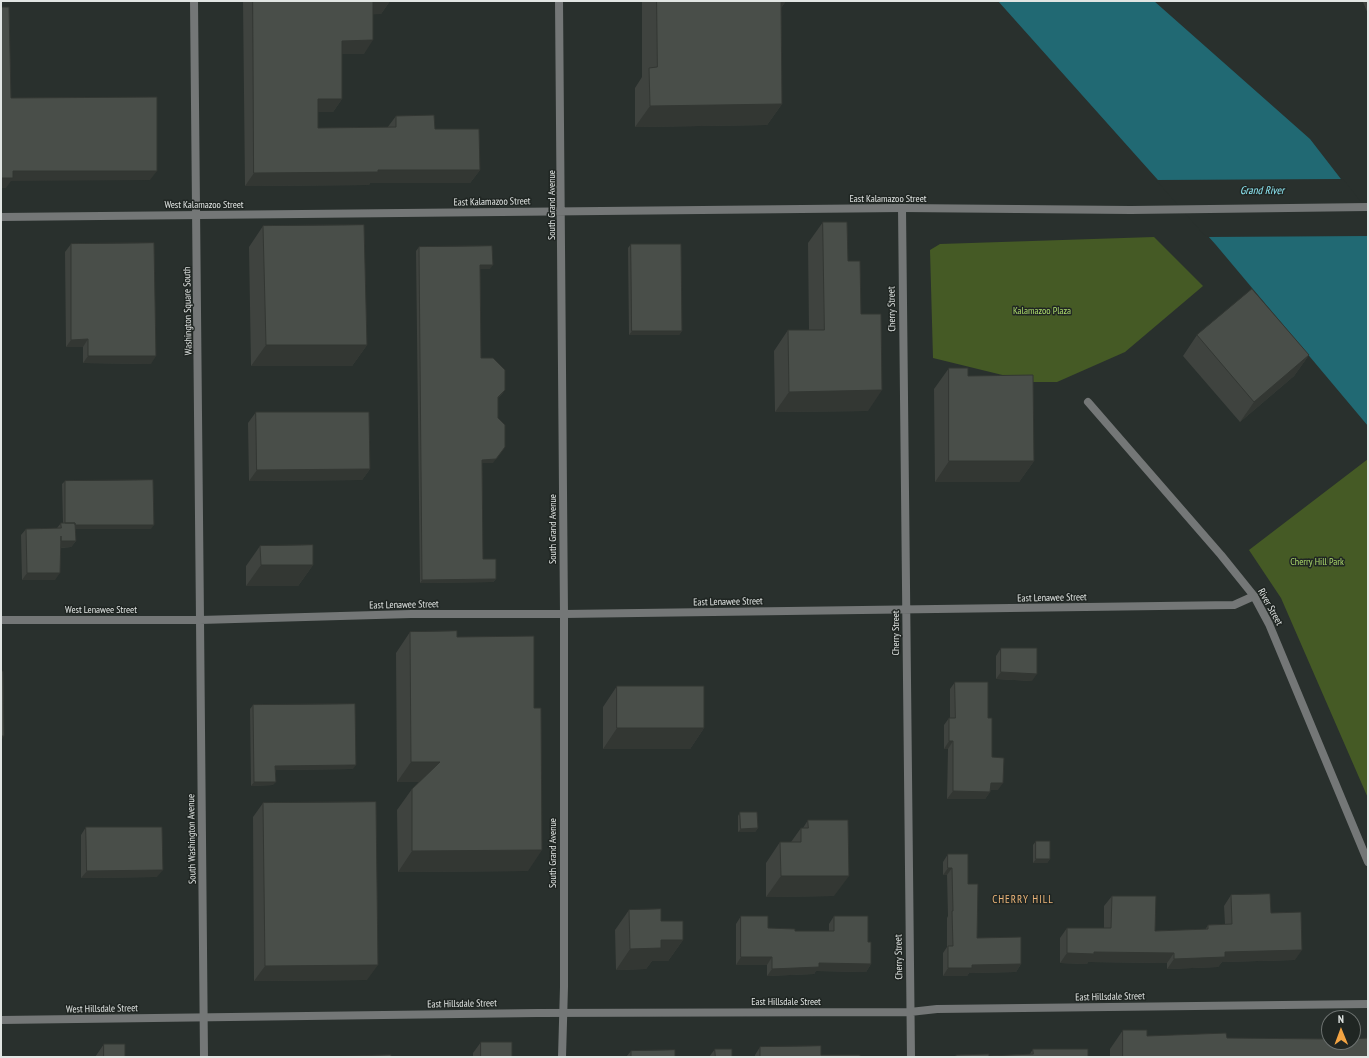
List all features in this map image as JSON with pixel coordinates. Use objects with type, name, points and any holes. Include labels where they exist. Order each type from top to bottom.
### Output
[{"type":"street","name":"Washington Square South","points":[[194,1],[200,620]]},
{"type":"street","name":"South Grand Avenue","points":[[559,1],[562,212],[564,614],[562,1057]]},
{"type":"street","name":"East Kalamazoo Street","points":[[407,214],[902,208],[1131,210],[1368,207]]},
{"type":"street","name":"Cherry Street","points":[[902,208],[911,1057]]},
{"type":"street","name":"West Kalamazoo Street","points":[[1,217],[407,214]]},
{"type":"street","name":"River Street","points":[[1088,402],[1221,555],[1254,596],[1269,624],[1368,862]]},
{"type":"street","name":"East Lenawee Street","points":[[200,620],[411,614],[564,614],[1234,605],[1254,596]]},
{"type":"street","name":"West Lenawee Street","points":[[1,620],[200,620]]},
{"type":"street","name":"South Washington Avenue","points":[[200,620],[204,1057]]},
{"type":"street","name":"East Hillsdale Street","points":[[204,1018],[722,1012],[910,1012],[937,1009],[1368,1004]]},
{"type":"street","name":"West Hillsdale Street","points":[[1,1020],[204,1018]]},
{"type":"green space","name":"Kalamazoo Plaza","points":[[1154,237],[1203,286],[1125,352],[1057,382],[1031,382],[933,358],[930,250],[940,244]]},
{"type":"green space","name":"Cherry Hill Park","points":[[1368,459],[1368,798],[1281,598],[1249,550]]},
{"type":"water","name":"Grand River","points":[[998,1],[1154,1],[1310,139],[1368,214],[1368,426],[1216,245]]},
{"type":"pier","points":[[1343,179],[1368,211],[1368,236],[1206,237],[1156,180]]},
{"type":"building","points":[[253,1],[373,1],[373,40],[342,41],[342,99],[318,99],[318,128],[396,127],[396,116],[434,115],[435,129],[479,129],[480,170],[378,170],[378,172],[254,173]]},
{"type":"building","points":[[657,1],[781,1],[782,104],[650,106],[649,68],[657,67]]},
{"type":"building","points":[[1,7],[9,7],[11,98],[157,97],[157,171],[13,171],[13,178],[1,178]]},
{"type":"building","points":[[823,222],[847,222],[848,261],[860,261],[861,314],[881,314],[882,390],[789,392],[788,330],[824,330]]},
{"type":"building","points":[[364,225],[367,345],[266,345],[263,226]]},
{"type":"building","points":[[154,243],[156,356],[88,356],[88,339],[71,340],[71,244]]},
{"type":"building","points":[[631,244],[681,244],[682,331],[632,331]]},
{"type":"building","points":[[492,246],[493,265],[480,265],[481,358],[493,358],[505,370],[505,390],[498,397],[498,418],[505,425],[505,447],[496,459],[482,460],[483,559],[496,559],[496,579],[422,580],[419,247]]},
{"type":"building","points":[[1252,289],[1309,355],[1254,402],[1197,335]]},
{"type":"building","points":[[949,368],[968,368],[968,376],[1033,375],[1034,461],[949,461]]},
{"type":"building","points":[[256,412],[369,412],[370,469],[257,470]]},
{"type":"building","points":[[153,480],[154,525],[75,525],[75,523],[65,523],[65,481]]},
{"type":"building","points":[[61,523],[75,523],[76,541],[61,541],[61,536],[60,573],[27,573],[26,529],[61,528]]},
{"type":"building","points":[[313,545],[313,565],[261,565],[260,546]]},
{"type":"building","points":[[457,631],[457,637],[534,636],[534,708],[541,708],[542,850],[412,851],[412,789],[440,762],[411,762],[410,632]]},
{"type":"building","points":[[1001,648],[1037,648],[1037,674],[1001,672]]},
{"type":"building","points":[[1,671],[3,671],[4,736],[1,736]]},
{"type":"building","points":[[955,682],[988,682],[988,718],[992,718],[992,757],[1004,758],[1003,783],[991,783],[990,792],[953,791],[953,741],[949,741],[949,718],[955,718]]},
{"type":"building","points":[[617,686],[704,686],[704,728],[617,728]]},
{"type":"building","points":[[355,704],[356,765],[275,766],[276,782],[254,782],[253,705]]},
{"type":"building","points":[[376,802],[378,965],[265,966],[263,803]]},
{"type":"building","points":[[740,812],[757,812],[758,828],[741,829]]},
{"type":"building","points":[[808,820],[848,820],[849,876],[781,876],[780,842],[801,842],[801,828],[808,828]]},
{"type":"building","points":[[86,827],[162,827],[163,870],[87,871]]},
{"type":"building","points":[[1036,841],[1050,841],[1050,859],[1036,859]]},
{"type":"building","points":[[948,854],[968,854],[968,884],[978,884],[977,938],[1021,937],[1021,964],[972,965],[972,968],[948,968],[948,946],[953,946],[953,911],[952,868],[948,868]]},
{"type":"building","points":[[1270,894],[1271,913],[1301,912],[1302,950],[1225,952],[1225,957],[1174,959],[1174,953],[1067,953],[1067,928],[1111,928],[1112,896],[1156,896],[1155,931],[1208,929],[1208,925],[1232,924],[1231,895]]},
{"type":"building","points":[[661,909],[661,921],[683,921],[683,940],[661,940],[661,948],[630,949],[629,910]]},
{"type":"building","points":[[741,916],[768,916],[768,928],[795,929],[795,931],[834,931],[834,916],[868,916],[868,942],[871,942],[871,964],[819,963],[819,967],[772,969],[772,957],[741,957]]},
{"type":"building","points":[[1123,1030],[1147,1030],[1147,1036],[1226,1033],[1227,1038],[1321,1039],[1321,1050],[1361,1050],[1361,1038],[1368,1038],[1368,1057],[1123,1057]]},
{"type":"building","points":[[481,1042],[512,1042],[512,1057],[481,1057]]},
{"type":"building","points":[[104,1044],[125,1044],[125,1057],[104,1057]]},
{"type":"building","points":[[821,1046],[821,1055],[860,1055],[860,1057],[760,1057],[760,1047]]},
{"type":"building","points":[[715,1049],[732,1049],[732,1057],[715,1057]]},
{"type":"building","points":[[1033,1049],[1088,1049],[1088,1057],[956,1057],[956,1055],[989,1054],[989,1056],[1033,1054]]},
{"type":"building","points":[[675,1050],[675,1057],[631,1057],[631,1051]]},
{"type":"building","points":[[391,1055],[391,1057],[325,1057]]},
{"type":"district","name":"CHERRY HILL","points":[[1023,900]]}]
